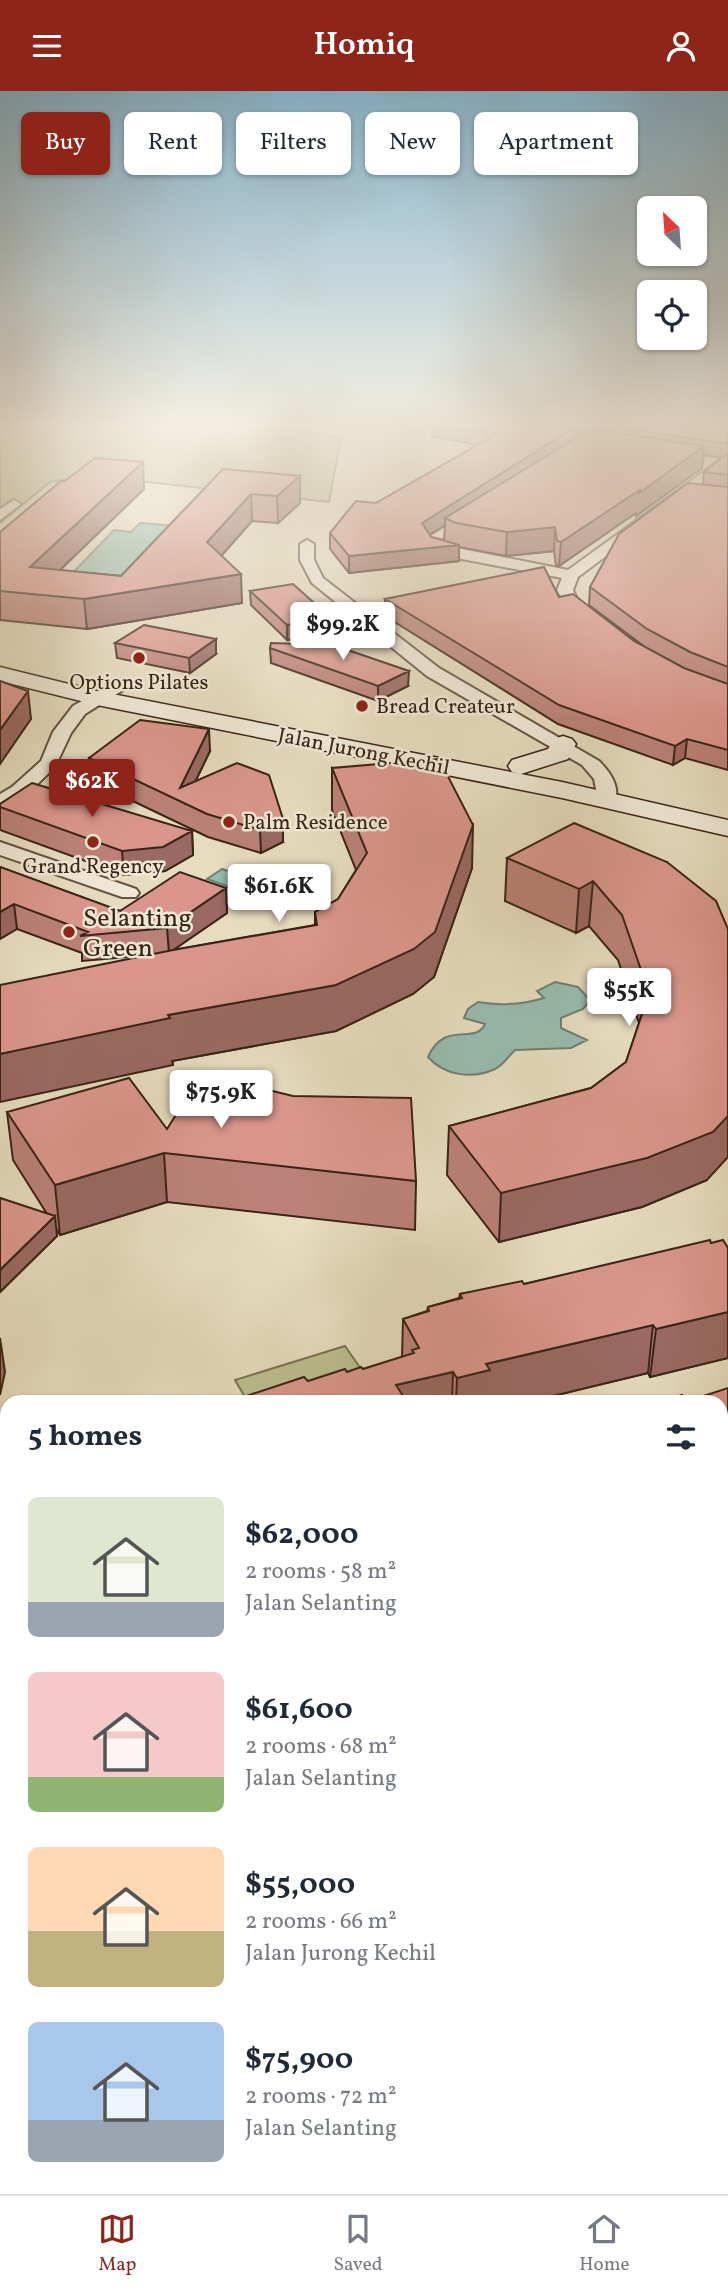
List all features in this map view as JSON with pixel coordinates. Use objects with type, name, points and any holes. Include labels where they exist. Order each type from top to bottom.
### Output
[{"type":"main road","name":"Jalan Jurong Kechil","points":[[0,660],[107,692]]},
{"type":"main road","name":"Jalan Jurong Kechil","points":[[0,674],[107,692],[606,792],[728,811]]},
{"type":"main road","name":"Jalan Jurong Kechil","points":[[207,712],[521,766],[728,828]]},
{"type":"main road","points":[[521,766],[559,754],[563,744]]},
{"type":"street","points":[[458,523],[431,540],[437,548],[451,553],[571,575]]},
{"type":"street","points":[[600,625],[570,601],[565,590],[571,575],[640,523]]},
{"type":"street","points":[[307,544],[307,560],[317,580],[433,672],[563,744],[595,766],[606,792]]},
{"type":"street","points":[[0,801],[19,791],[49,763],[62,732],[79,710],[107,692]]},
{"type":"street","points":[[0,848],[129,893]]},
{"type":"green space","points":[[345,1346],[368,1379],[320,1395],[244,1395],[235,1380]]},
{"type":"water","points":[[140,523],[190,527],[121,591],[60,586],[114,530],[131,532]]},
{"type":"water","points":[[222,869],[273,887],[258,897],[207,879]]},
{"type":"water","points":[[555,982],[578,987],[590,1000],[583,1009],[561,1018],[561,1028],[587,1040],[571,1048],[515,1050],[498,1068],[477,1074],[450,1072],[428,1057],[443,1039],[480,1030],[485,1024],[464,1018],[468,1009],[478,1002],[511,1004],[544,998],[537,991]]},
{"type":"building","points":[[11,523],[77,523],[30,567],[121,576],[171,523],[224,523],[207,542],[241,574],[84,599],[0,591],[0,532]]},
{"type":"building","points":[[338,523],[422,523],[431,537],[459,545],[349,556],[330,533]]},
{"type":"building","points":[[457,523],[589,523],[561,542],[557,541],[555,527],[507,532]]},
{"type":"building","points":[[634,523],[728,523],[728,667],[690,652],[647,629],[590,587],[619,534]]},
{"type":"building","points":[[544,567],[559,597],[573,594],[634,641],[684,668],[728,684],[728,750],[687,739],[675,746],[559,705],[385,599]]},
{"type":"building","points":[[293,584],[331,618],[287,625],[250,591]]},
{"type":"building","points":[[144,625],[216,639],[189,658],[115,643]]},
{"type":"building","points":[[271,643],[333,645],[409,671],[378,686],[270,648]]},
{"type":"building","points":[[0,681],[28,691],[0,730]]},
{"type":"building","points":[[140,720],[209,729],[180,788],[237,763],[269,775],[283,819],[260,830],[207,814],[89,758]]},
{"type":"building","points":[[439,759],[473,825],[435,932],[414,949],[336,985],[168,1015],[170,1018],[0,1054],[0,985],[173,950],[317,925],[315,912],[338,899],[367,853],[332,768]]},
{"type":"building","points":[[32,783],[192,831],[163,847],[122,851],[0,807],[0,804]]},
{"type":"building","points":[[574,823],[667,862],[716,901],[728,929],[728,1116],[713,1132],[647,1158],[501,1193],[449,1126],[591,1088],[626,1062],[649,993],[622,915],[593,881],[579,889],[507,858]]},
{"type":"building","points":[[0,867],[120,911],[180,872],[226,888],[167,928],[80,936],[88,932],[14,904],[0,912]]},
{"type":"building","points":[[202,1074],[293,1096],[411,1098],[416,1181],[164,1153],[55,1185],[7,1112],[129,1078],[167,1129]]},
{"type":"building","points":[[0,1198],[55,1216],[0,1270]]},
{"type":"building","points":[[710,1240],[711,1243],[723,1240],[728,1248],[728,1312],[656,1329],[653,1325],[486,1364],[490,1370],[457,1378],[453,1372],[396,1385],[402,1395],[249,1395],[304,1377],[308,1381],[345,1369],[347,1372],[361,1367],[363,1369],[414,1353],[412,1350],[419,1348],[403,1319],[429,1311],[428,1307],[462,1298],[460,1294],[522,1281],[524,1284]]},
{"type":"building","points":[[728,1388],[728,1395],[706,1395]]},
{"type":"place","name":"Options Pilates","points":[[139,658]]},
{"type":"place","name":"Bread Createur","points":[[362,706]]},
{"type":"place","name":"Palm Residence","points":[[229,822]]},
{"type":"place","name":"Grand Regency","points":[[93,842]]},
{"type":"place","name":"Selanting Green","points":[[69,932]]}]
